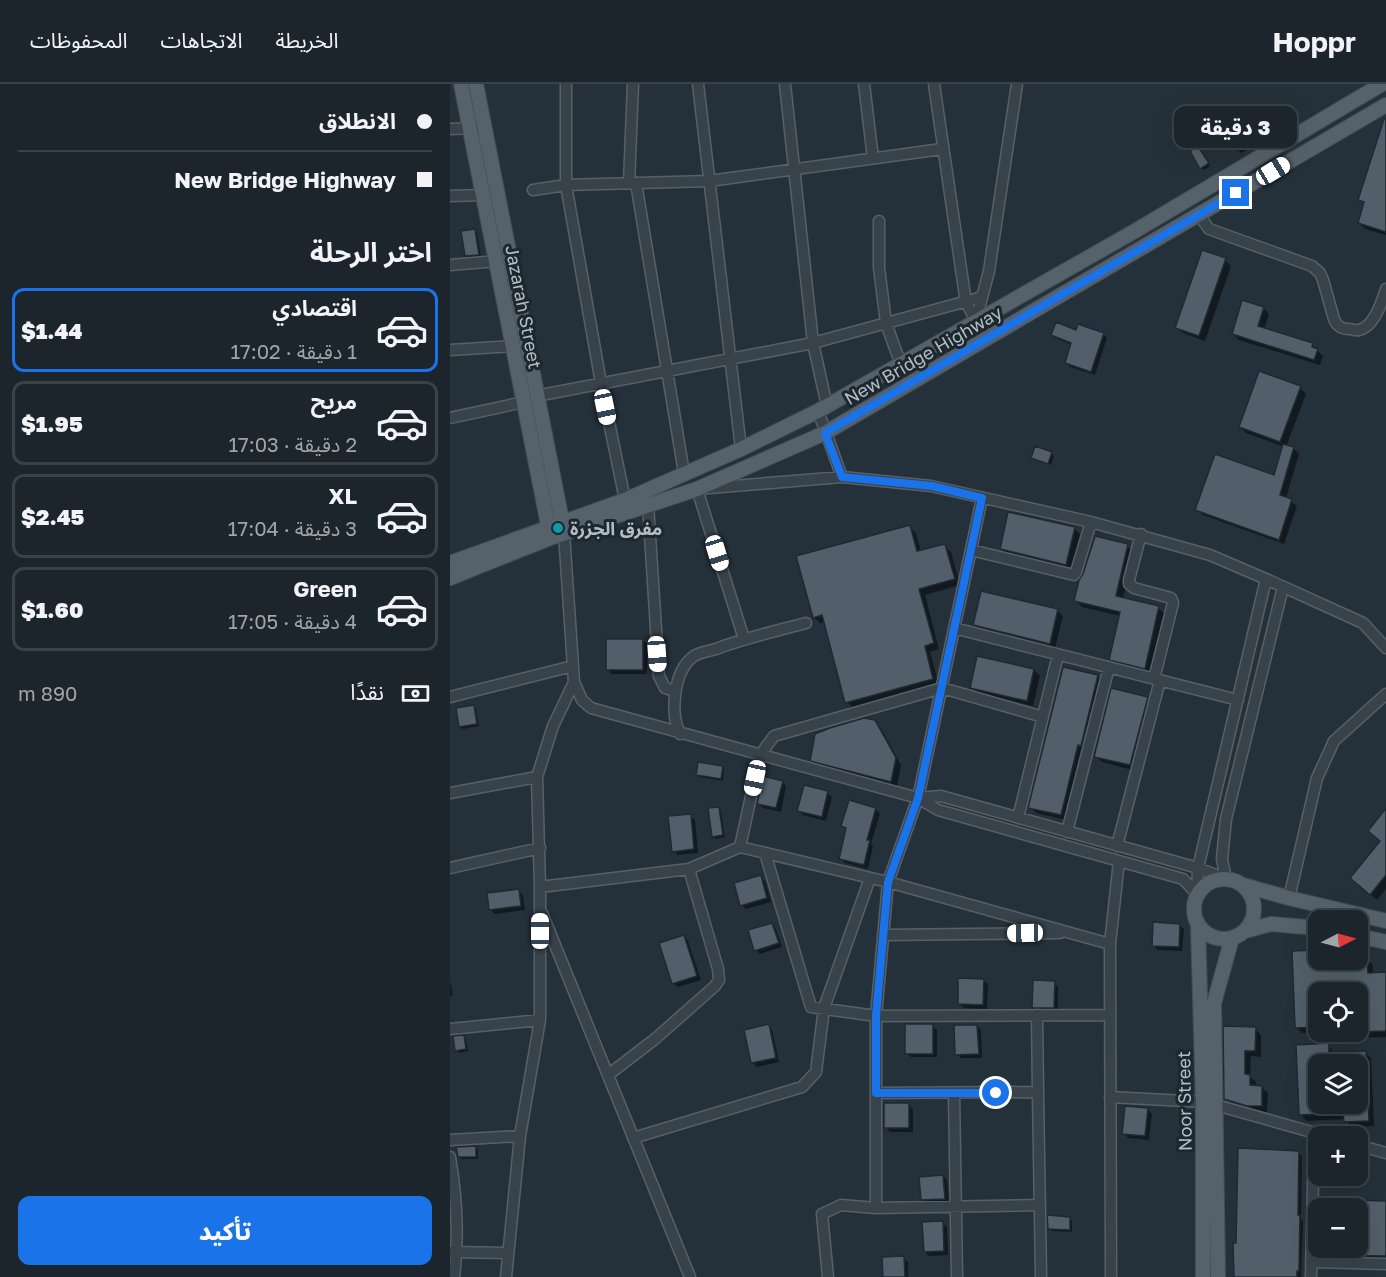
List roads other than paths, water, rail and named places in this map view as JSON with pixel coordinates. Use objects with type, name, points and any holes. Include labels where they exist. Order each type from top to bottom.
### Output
[{"type":"main road","name":"Jazarah Street","points":[[461,84],[513,346],[530,399],[563,527]]},
{"type":"main road","name":"Jazarah Street","points":[[476,84],[530,399],[549,532]]},
{"type":"main road","name":"New Bridge Highway","points":[[450,563],[563,527],[741,449],[822,409],[1135,231],[1382,84]]},
{"type":"main road","name":"New Bridge Highway","points":[[563,527],[696,489],[825,433],[1386,105]]},
{"type":"main road","name":"New Bridge Highway","points":[[450,578],[549,532]]},
{"type":"main road","points":[[1308,927],[1271,924],[1245,931],[1232,938],[1223,940],[1213,938],[1198,926],[1194,910],[1197,894],[1209,882],[1226,879],[1289,898],[1386,921]]},
{"type":"main road","points":[[1243,885],[1250,893],[1254,903],[1251,923],[1245,931]]},
{"type":"main road","name":"Noor Street","points":[[1198,926],[1218,1277]]},
{"type":"main road","name":"Noor Street","points":[[1203,1277],[1214,1003],[1232,938]]},
{"type":"main road","points":[[1368,938],[1386,942]]},
{"type":"street","points":[[566,84],[566,185],[601,383],[625,500]]},
{"type":"street","points":[[633,84],[632,183],[684,473]]},
{"type":"street","points":[[698,84],[741,449]]},
{"type":"street","points":[[785,84],[825,433],[842,477]]},
{"type":"street","points":[[864,84],[873,158]]},
{"type":"street","points":[[934,84],[966,303],[976,320]]},
{"type":"street","points":[[976,320],[989,271],[1017,84]]},
{"type":"street","points":[[450,129],[485,127]]},
{"type":"street","points":[[533,190],[566,185],[709,181],[942,149]]},
{"type":"street","points":[[450,196],[484,195]]},
{"type":"street","points":[[1199,215],[1209,229],[1312,266],[1320,273],[1334,318],[1337,325],[1343,329],[1359,330],[1365,327],[1374,317],[1386,289]]},
{"type":"street","points":[[879,221],[879,268],[886,323],[900,365]]},
{"type":"street","points":[[450,265],[496,261]]},
{"type":"street","points":[[450,418],[601,383],[813,343],[982,297]]},
{"type":"street","points":[[450,350],[513,346]]},
{"type":"street","points":[[744,639],[696,489],[842,477],[932,486],[1141,534],[1210,555],[1363,622],[1386,648]]},
{"type":"street","points":[[876,1208],[876,1016],[888,882],[918,798],[982,498]]},
{"type":"street","points":[[648,504],[659,676],[665,687],[675,691]]},
{"type":"street","points":[[971,550],[1074,575],[1091,522]]},
{"type":"street","points":[[563,527],[574,682],[582,700],[591,708],[918,798],[938,810],[1183,879],[1197,894]]},
{"type":"street","points":[[1117,846],[1173,603],[1171,598],[1134,588],[1129,584],[1141,534]]},
{"type":"street","points":[[1197,894],[1198,868],[1266,579]]},
{"type":"street","points":[[1226,879],[1222,859],[1226,819],[1283,587]]},
{"type":"street","points":[[680,734],[675,724],[675,691],[681,673],[693,657],[744,639],[806,623]]},
{"type":"street","points":[[954,628],[1238,700]]},
{"type":"street","points":[[1018,818],[1058,655]]},
{"type":"street","points":[[450,698],[573,666]]},
{"type":"street","points":[[1067,832],[1109,667]]},
{"type":"street","points":[[506,1277],[520,1136],[540,1020],[540,848],[537,777],[553,726],[574,682]]},
{"type":"street","points":[[740,847],[760,755],[774,736],[942,688],[1043,717]]},
{"type":"street","points":[[1289,898],[1317,778],[1334,741],[1386,694]]},
{"type":"street","points":[[450,793],[537,777]]},
{"type":"street","points":[[918,798],[941,796],[1198,868],[1226,879]]},
{"type":"street","points":[[540,887],[689,869],[740,847],[888,882],[1110,944]]},
{"type":"street","points":[[450,868],[540,848]]},
{"type":"street","points":[[765,854],[812,1006],[876,1016],[1110,1015]]},
{"type":"street","points":[[1111,1277],[1110,944],[1119,861]]},
{"type":"street","points":[[608,1075],[655,1039],[719,980],[718,969],[689,869]]},
{"type":"street","points":[[633,1138],[802,1087],[816,1072],[824,1008],[870,878]]},
{"type":"street","points":[[540,909],[690,1277]]},
{"type":"street","points":[[883,935],[1072,933]]},
{"type":"street","points":[[1038,1015],[1041,1277]]},
{"type":"street","points":[[450,1029],[540,1020]]},
{"type":"street","points":[[876,1093],[1038,1092]]},
{"type":"street","points":[[954,1093],[957,1277]]},
{"type":"street","points":[[1110,1097],[1209,1104],[1308,1131]]},
{"type":"street","points":[[450,1140],[520,1136]]},
{"type":"street","points":[[1368,1148],[1386,1153]]},
{"type":"street","points":[[450,1156],[457,1192],[453,1252],[454,1277]]},
{"type":"street","points":[[1311,1277],[1313,1186]]},
{"type":"street","points":[[828,1277],[822,1214],[842,1205],[876,1208],[1040,1205]]},
{"type":"street","points":[[453,1252],[508,1253]]},
{"type":"street","points":[[1311,1262],[1386,1264]]},
{"type":"place","name":"مفرق الجزرة","points":[[558,528]]}]
